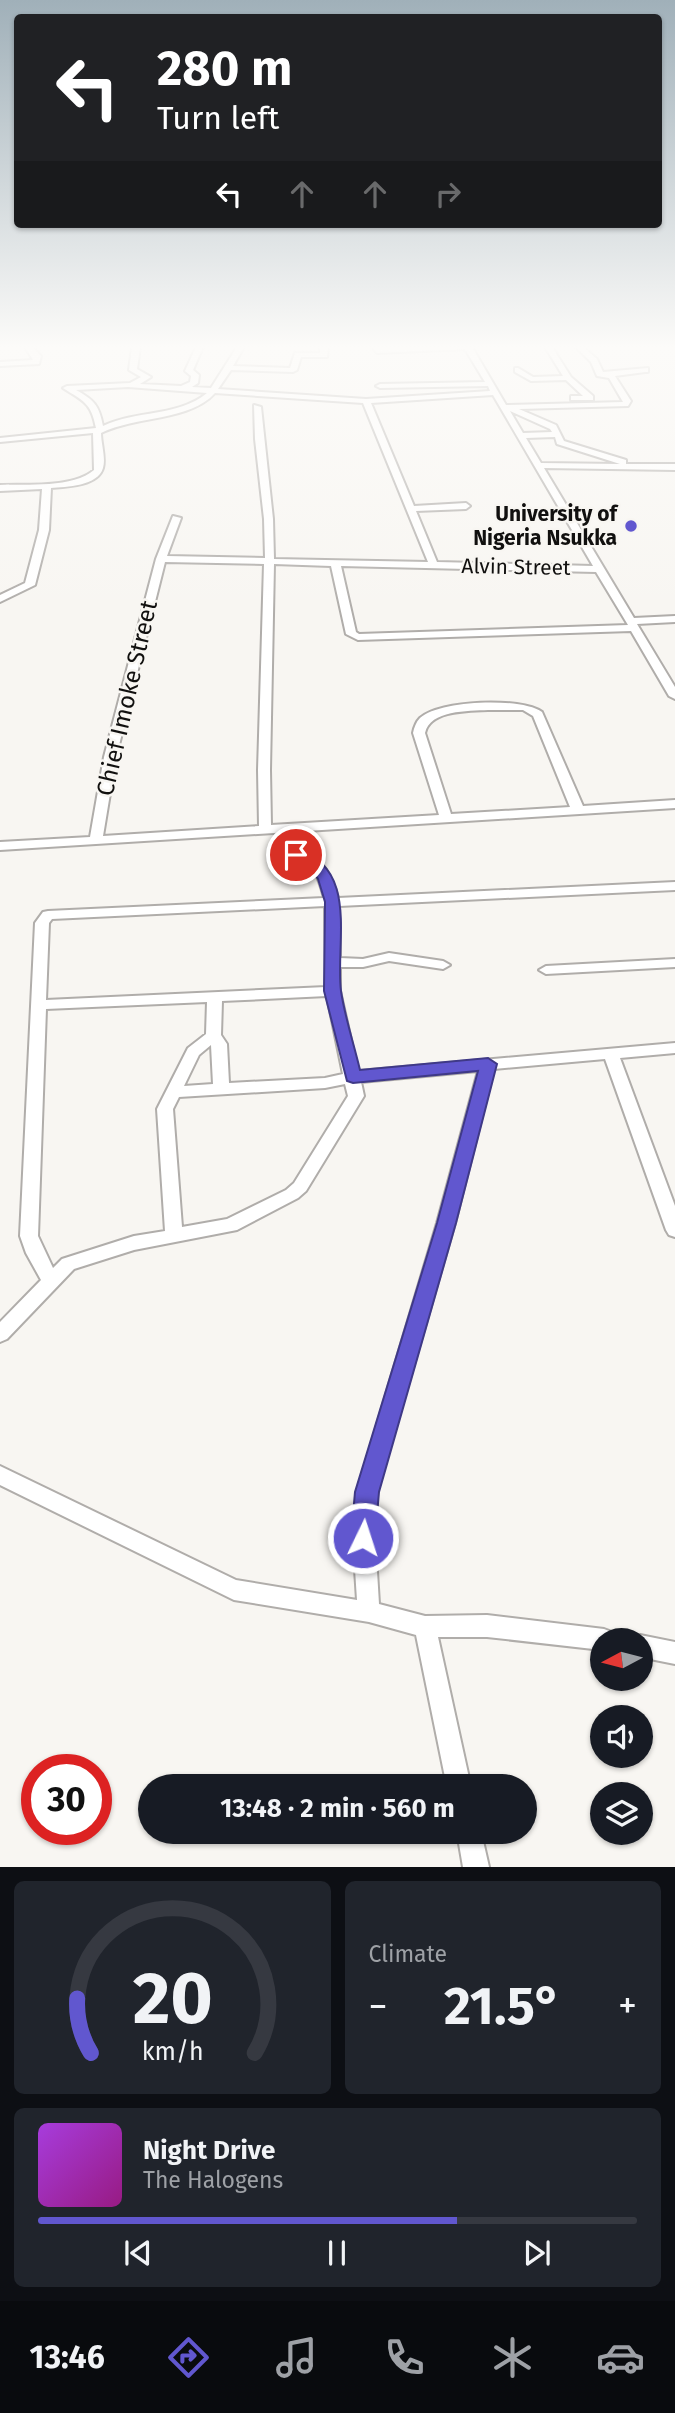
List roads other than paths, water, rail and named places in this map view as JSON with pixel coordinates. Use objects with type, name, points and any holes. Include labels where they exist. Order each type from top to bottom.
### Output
[{"type":"street","points":[[0,440],[59,434]]},
{"type":"street","points":[[0,488],[82,481],[97,473],[100,464],[96,451],[97,434]]},
{"type":"street","points":[[259,434],[261,467],[269,504],[271,561],[264,770],[265,828]]},
{"type":"street","points":[[380,434],[434,566]]},
{"type":"street","points":[[556,434],[519,436],[675,696]]},
{"type":"street","points":[[558,434],[560,442],[569,447],[593,451],[638,467]]},
{"type":"street","points":[[536,465],[675,467]]},
{"type":"street","points":[[0,599],[30,585],[44,530],[47,485]]},
{"type":"street","points":[[412,509],[466,506]]},
{"type":"street","name":"Chief Imoke Street","points":[[96,839],[110,757],[161,559],[176,518]]},
{"type":"street","name":"Alvin Street","points":[[161,559],[599,569]]},
{"type":"street","points":[[335,563],[351,634],[358,637],[632,624],[675,619]]},
{"type":"street","points":[[446,818],[419,733],[421,725],[426,718],[442,712],[513,707],[531,709],[538,714],[578,810]]},
{"type":"street","points":[[0,846],[675,804]]},
{"type":"street","points":[[0,1334],[68,1264],[100,1252],[231,1224],[292,1194],[300,1186],[356,1096],[333,991],[332,902],[326,879],[316,865],[302,855],[277,856]]},
{"type":"street","points":[[51,1281],[29,1236],[43,918],[53,913],[675,886]]},
{"type":"street","points":[[333,962],[363,963],[389,957],[443,965]]},
{"type":"street","points":[[546,970],[675,963]]},
{"type":"street","points":[[39,1006],[333,991]]},
{"type":"street","points":[[215,998],[213,1036],[219,1044],[220,1090]]},
{"type":"street","points":[[174,1236],[165,1110],[193,1052],[213,1036]]},
{"type":"street","points":[[174,1092],[325,1083],[353,1077],[675,1048]]},
{"type":"street","points":[[611,1055],[675,1230]]},
{"type":"street","points":[[369,1612],[363,1538],[367,1492],[446,1223],[488,1064]]},
{"type":"street","points":[[0,1475],[234,1590],[369,1612],[425,1627],[487,1626],[590,1638]]},
{"type":"street","points":[[425,1627],[456,1774]]},
{"type":"street","points":[[653,1649],[675,1653]]},
{"type":"street","points":[[471,1844],[476,1867]]},
{"type":"place","name":"University of Nigeria Nsukka","points":[[631,526]]}]
